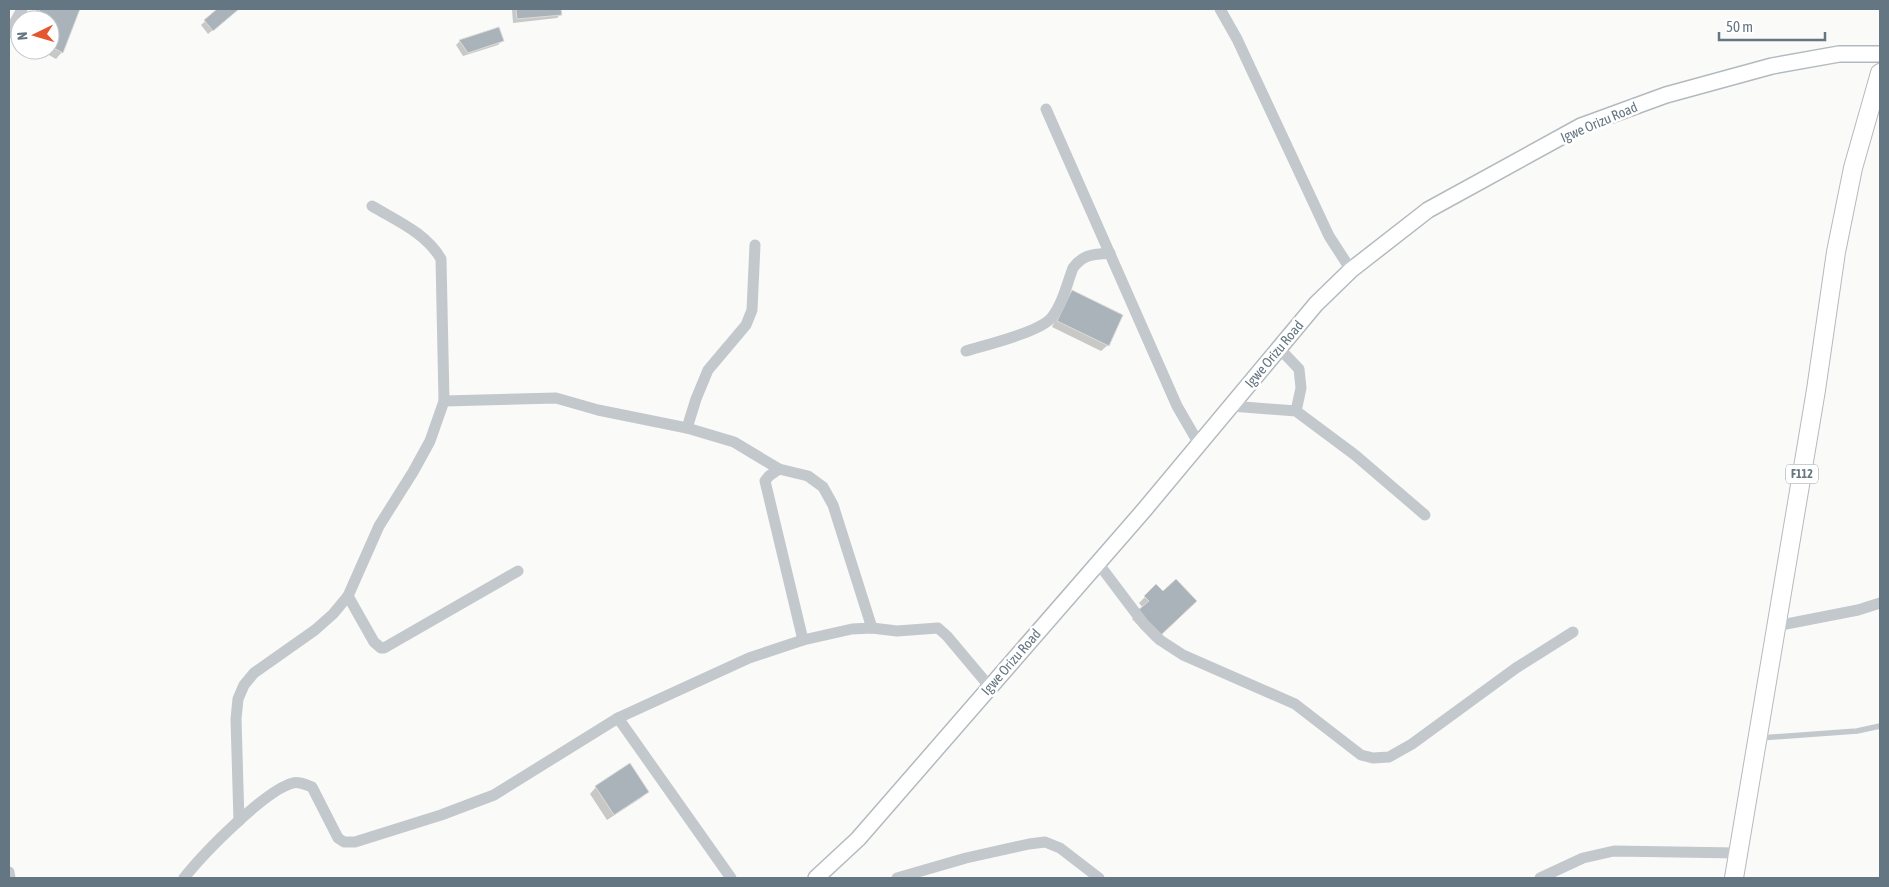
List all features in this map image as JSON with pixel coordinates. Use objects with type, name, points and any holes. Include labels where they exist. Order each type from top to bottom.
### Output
[{"type":"main road","name":"Igwe Orizu Road","points":[[816,878],[858,839],[1098,563],[1316,304],[1351,270],[1428,210],[1581,126],[1666,95],[1772,66],[1838,54],[1880,54]]},
{"type":"main road","name":"F112","points":[[1734,878],[1814,399],[1836,252],[1852,168],[1879,79]]},
{"type":"street","points":[[9,32],[22,9]]},
{"type":"street","points":[[1220,9],[1237,39],[1330,236],[1351,270]]},
{"type":"street","points":[[1046,109],[1177,406],[1198,444]]},
{"type":"street","points":[[239,822],[236,719],[238,699],[244,685],[254,673],[315,630],[333,614],[348,596],[379,526],[430,441],[444,401],[441,260],[435,248],[425,238],[372,206]]},
{"type":"street","points":[[687,428],[708,370],[746,325],[752,310],[755,246]]},
{"type":"street","points":[[966,350],[1025,332],[1044,324],[1052,318],[1073,268],[1078,261],[1085,256],[1110,253]]},
{"type":"street","points":[[1279,348],[1299,369],[1301,388],[1296,411]]},
{"type":"street","points":[[444,401],[556,398],[598,410],[687,428],[734,442],[779,469],[808,476],[823,487],[833,505],[872,628]]},
{"type":"street","points":[[1231,406],[1296,411],[1355,455],[1425,515]]},
{"type":"street","points":[[779,469],[765,481],[803,640]]},
{"type":"street","points":[[1098,563],[1144,624],[1160,640],[1183,655],[1295,704],[1361,755],[1374,758],[1388,757],[1412,744],[1516,668],[1573,632]]},
{"type":"street","points":[[348,596],[374,642],[381,648],[384,648],[518,571]]},
{"type":"street","points":[[1776,626],[1858,610],[1880,603]]},
{"type":"street","points":[[184,878],[239,822],[278,789],[296,782],[312,787],[338,838],[344,842],[355,842],[441,815],[494,795],[618,718],[749,658],[803,640],[852,629],[872,628],[897,631],[938,628],[990,686]]},
{"type":"street","points":[[618,718],[731,878]]},
{"type":"street","points":[[897,878],[966,858],[1045,842],[1060,848],[1099,878]]},
{"type":"street","points":[[1540,878],[1583,858],[1614,851],[1738,853]]},
{"type":"street","points":[[9,872],[10,878]]},
{"type":"lane","points":[[1758,738],[1857,730],[1880,726]]},
{"type":"building","points":[[80,9],[63,53],[60,51],[60,10],[40,10]]},
{"type":"building","points":[[217,9],[239,9],[213,31],[204,20]]},
{"type":"building","points":[[516,9],[561,9],[562,15],[517,19]]},
{"type":"building","points":[[499,27],[504,41],[468,53],[459,40]]},
{"type":"building","points":[[1072,290],[1123,315],[1109,346],[1057,321]]},
{"type":"building","points":[[1176,579],[1197,601],[1160,636],[1137,611],[1149,601],[1144,596],[1156,584],[1163,591]]},
{"type":"building","points":[[630,763],[649,792],[614,815],[595,786]]}]
